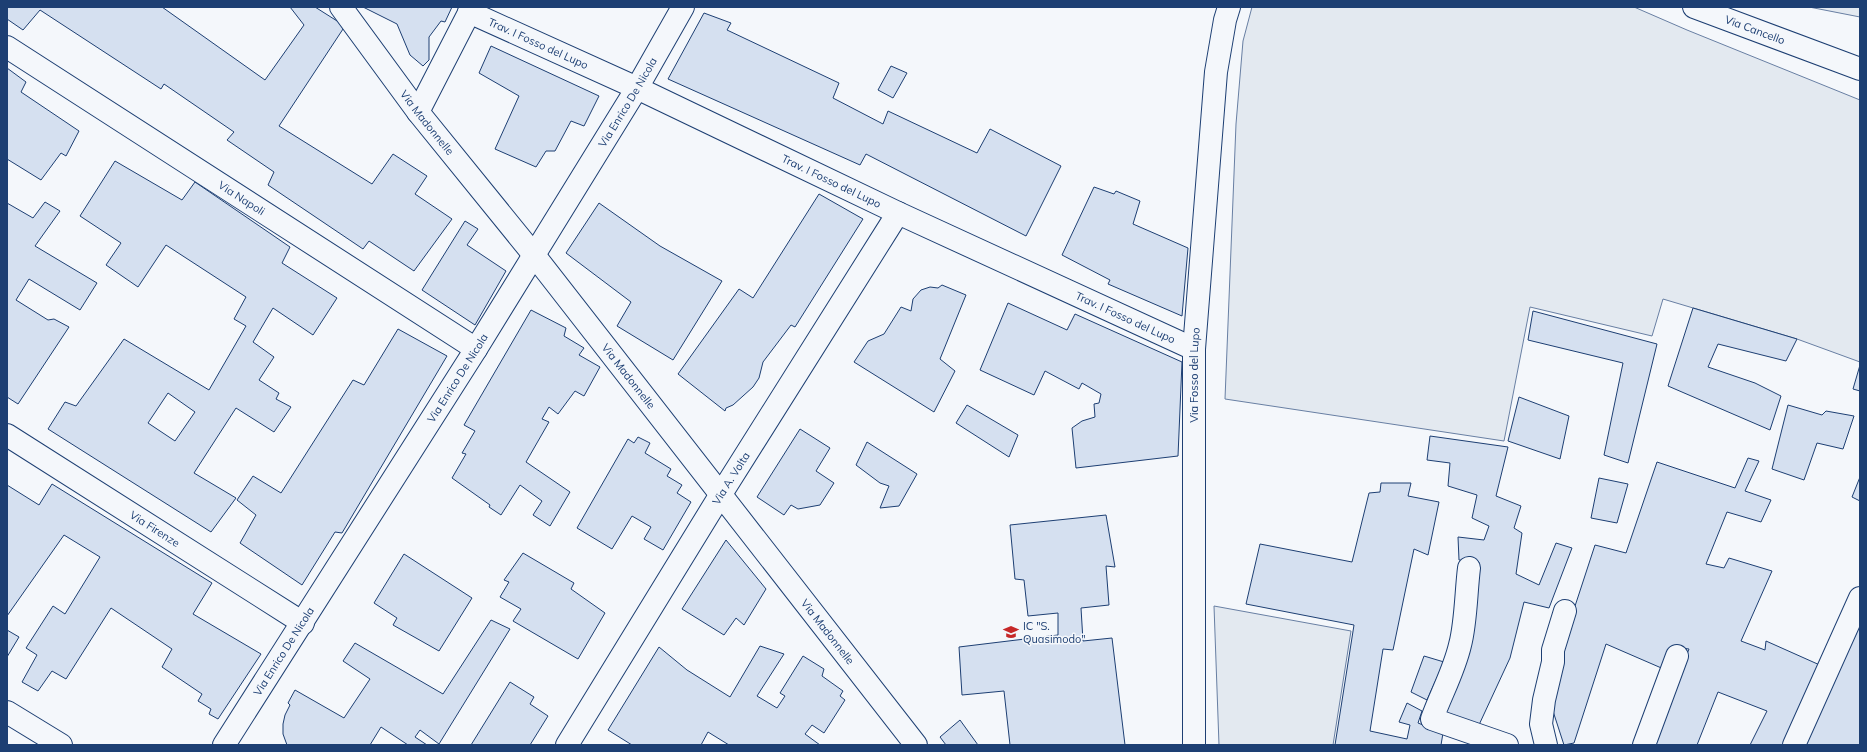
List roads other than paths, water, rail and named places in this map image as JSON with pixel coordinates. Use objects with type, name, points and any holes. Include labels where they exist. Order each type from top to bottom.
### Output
[{"type":"street","name":"Via Madonnelle","points":[[341,7],[418,112],[534,255],[916,745]]},
{"type":"street","name":"Via Enrico De Nicola","points":[[224,745],[476,349],[637,88],[683,7]]},
{"type":"street","name":"Via Fosso del Lupo","points":[[1194,745],[1194,349],[1216,72],[1225,20],[1229,7]]},
{"type":"street","name":"Via Cancello","points":[[1694,7],[1815,52]]},
{"type":"street","points":[[418,112],[470,10]]},
{"type":"street","name":"Trav. I Fosso del Lupo","points":[[470,10],[898,213],[1194,349]]},
{"type":"street","name":"Via Napoli","points":[[7,47],[476,349]]},
{"type":"street","points":[[1815,52],[1860,61]]},
{"type":"street","points":[[1815,52],[1860,69]]},
{"type":"street","name":"Via A. Volta","points":[[567,745],[721,494],[898,213]]},
{"type":"street","name":"Via Firenze","points":[[7,435],[303,623]]},
{"type":"street","points":[[1468,568],[1461,643],[1453,670],[1440,695],[1432,719],[1507,745]]},
{"type":"street","points":[[1794,745],[1860,598]]},
{"type":"street","points":[[1546,745],[1541,724],[1544,700],[1553,662],[1553,650],[1565,611]]},
{"type":"street","points":[[1644,745],[1677,656]]},
{"type":"street","points":[[7,712],[61,745]]},
{"type":"place","name":"IC \"S. Quasimodo\"","points":[[1011,632]]}]
